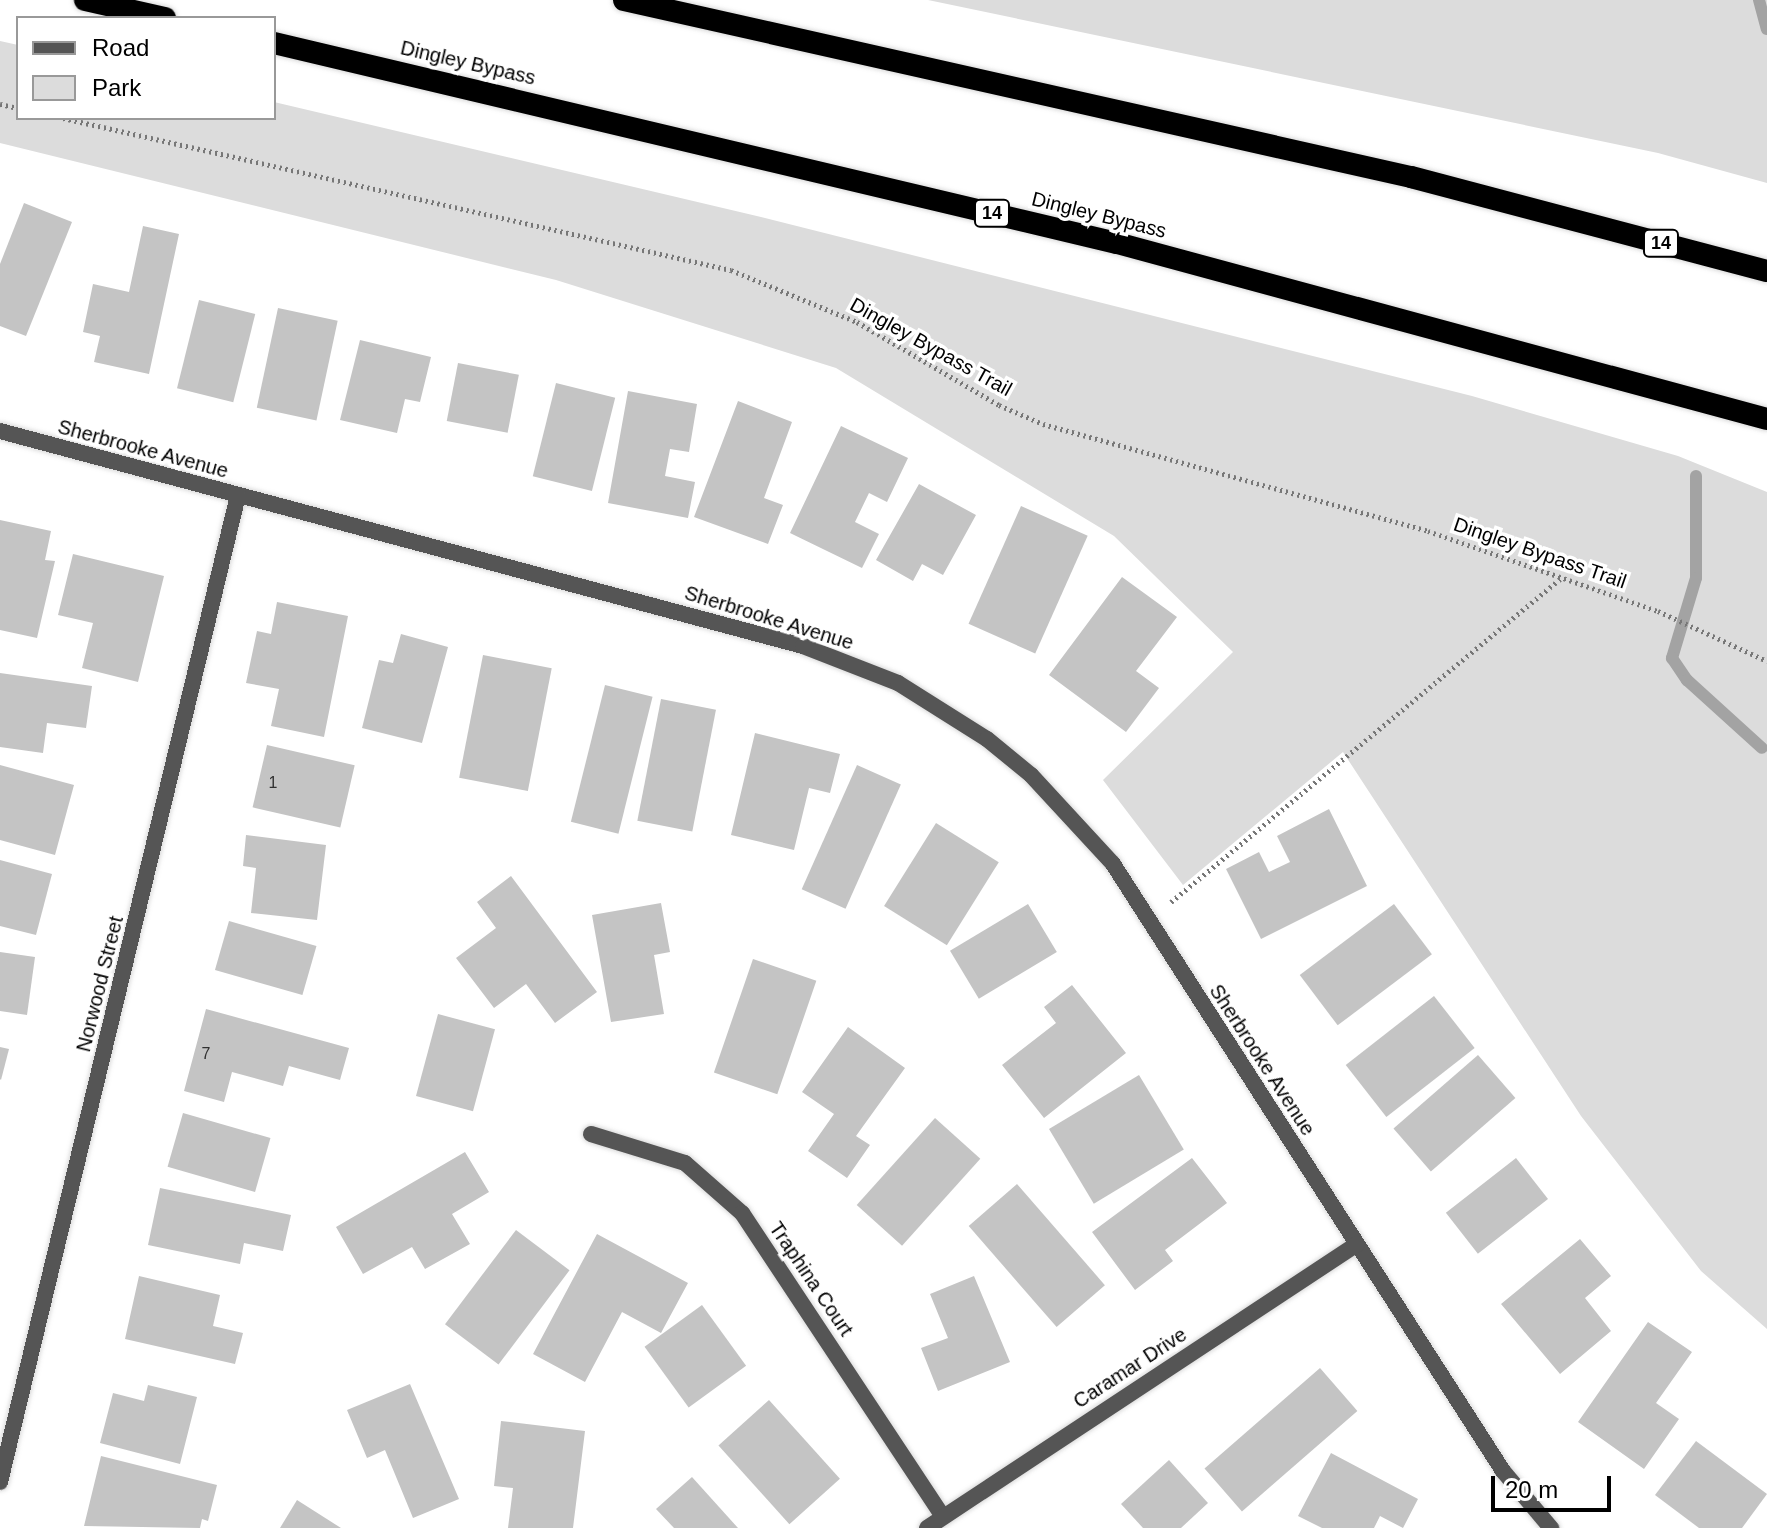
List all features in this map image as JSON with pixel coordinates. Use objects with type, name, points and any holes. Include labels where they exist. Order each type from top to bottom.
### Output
[{"type":"highway","points":[[85,0],[156,16]]},
{"type":"highway","name":"14","points":[[624,0],[1411,177],[1767,271]]},
{"type":"highway","name":"Dingley Bypass","points":[[276,43],[1117,243],[1767,419]]},
{"type":"street","name":"Sherbrooke Avenue","points":[[0,431],[774,637],[898,683],[940,706],[1031,775],[1113,864],[1503,1471],[1551,1528]]},
{"type":"street","name":"Norwood Street","points":[[0,1482],[238,495]]},
{"type":"street","name":"Traphina Court","points":[[591,1134],[685,1163],[742,1213],[942,1515]]},
{"type":"street","name":"Caramar Drive","points":[[927,1528],[942,1515],[1357,1244]]},
{"type":"path","name":"Dingley Bypass Trail","points":[[72,120],[731,270],[857,322],[999,405],[1043,424],[1413,526],[1658,611],[1767,661]]},
{"type":"path","points":[[1148,920],[1561,578]]},
{"type":"green space","points":[[928,0],[1767,0],[1767,183],[1658,153]]},
{"type":"green space","points":[[0,41],[16,45],[16,120],[276,120],[276,102],[761,217],[1472,396],[1678,456],[1767,492],[1767,1329],[1701,1271],[1581,1116],[1343,752],[1183,885],[1103,780],[1233,652],[1114,536],[836,368],[556,280],[0,143]]},
{"type":"building","points":[[24,203],[72,222],[26,336],[0,326],[0,264]]},
{"type":"building","points":[[143,226],[179,234],[149,374],[94,362],[100,336],[83,332],[93,284],[129,292]]},
{"type":"building","points":[[199,300],[255,314],[233,402],[177,388]]},
{"type":"building","points":[[278,308],[338,321],[316,420],[257,408]]},
{"type":"building","points":[[360,340],[431,357],[420,402],[405,399],[397,433],[340,420]]},
{"type":"building","points":[[458,363],[519,375],[508,433],[447,421]]},
{"type":"building","points":[[556,383],[615,398],[592,491],[533,476]]},
{"type":"building","points":[[628,391],[697,404],[689,452],[670,449],[665,476],[695,482],[688,518],[608,503]]},
{"type":"building","points":[[738,401],[792,422],[764,498],[783,505],[768,544],[694,517]]},
{"type":"building","points":[[841,426],[908,458],[887,502],[869,493],[855,522],[879,534],[862,568],[790,533]]},
{"type":"building","points":[[919,484],[976,515],[943,575],[922,564],[913,581],[876,560]]},
{"type":"building","points":[[1021,506],[1088,536],[1035,654],[969,624]]},
{"type":"building","points":[[0,520],[51,531],[45,560],[55,561],[37,638],[0,630]]},
{"type":"building","points":[[73,554],[164,576],[138,682],[82,668],[93,623],[58,615]]},
{"type":"building","points":[[1122,577],[1177,617],[1136,671],[1159,688],[1126,732],[1049,675]]},
{"type":"building","points":[[277,602],[348,616],[324,737],[271,726],[279,689],[246,683],[257,631],[271,634]]},
{"type":"building","points":[[401,634],[448,647],[422,743],[362,728],[379,660],[393,663]]},
{"type":"building","points":[[483,655],[552,668],[528,791],[459,778]]},
{"type":"building","points":[[0,673],[92,686],[86,728],[47,723],[43,753],[0,747]]},
{"type":"building","points":[[605,685],[653,697],[618,834],[571,822]]},
{"type":"building","points":[[661,699],[716,710],[692,831],[637,821]]},
{"type":"building","points":[[755,733],[840,754],[830,793],[809,788],[794,850],[731,835]]},
{"type":"building","points":[[267,745],[355,765],[340,828],[253,807]]},
{"type":"building","points":[[0,765],[74,785],[55,855],[0,840]]},
{"type":"building","points":[[857,765],[901,785],[846,909],[802,889]]},
{"type":"building","points":[[1329,809],[1367,886],[1261,939],[1226,869],[1259,852],[1269,872],[1290,862],[1277,836]]},
{"type":"building","points":[[936,823],[999,862],[947,945],[884,906]]},
{"type":"building","points":[[246,835],[326,845],[317,920],[251,913],[256,868],[243,866]]},
{"type":"building","points":[[0,860],[52,874],[36,935],[0,926]]},
{"type":"building","points":[[511,876],[597,992],[555,1023],[526,984],[494,1008],[456,958],[496,928],[477,902]]},
{"type":"building","points":[[661,903],[670,952],[654,955],[664,1014],[611,1022],[592,915]]},
{"type":"building","points":[[1028,904],[1057,952],[979,999],[950,951]]},
{"type":"building","points":[[1394,904],[1432,954],[1338,1025],[1300,975]]},
{"type":"building","points":[[229,921],[316,946],[302,995],[215,970]]},
{"type":"building","points":[[0,952],[35,957],[27,1015],[0,1011]]},
{"type":"building","points":[[753,959],[816,981],[777,1094],[714,1072]]},
{"type":"building","points":[[1072,985],[1126,1053],[1044,1118],[1002,1065],[1056,1023],[1044,1007]]},
{"type":"building","points":[[1434,996],[1475,1048],[1386,1117],[1346,1065]]},
{"type":"building","points":[[206,1009],[349,1048],[340,1080],[289,1066],[283,1086],[232,1072],[224,1102],[184,1091]]},
{"type":"building","points":[[438,1014],[495,1029],[473,1111],[416,1096]]},
{"type":"building","points":[[848,1027],[905,1068],[856,1136],[870,1145],[847,1178],[808,1151],[834,1114],[802,1092]]},
{"type":"building","points":[[0,1047],[9,1049],[1,1080],[0,1079]]},
{"type":"building","points":[[1478,1055],[1515,1098],[1431,1171],[1393,1128]]},
{"type":"building","points":[[1139,1075],[1184,1150],[1094,1204],[1049,1129]]},
{"type":"building","points":[[183,1113],[270,1138],[255,1192],[168,1167]]},
{"type":"building","points":[[935,1118],[980,1159],[902,1246],[857,1205]]},
{"type":"building","points":[[465,1152],[489,1192],[452,1214],[470,1244],[425,1269],[412,1247],[363,1274],[336,1227]]},
{"type":"building","points":[[1192,1158],[1227,1203],[1165,1250],[1173,1261],[1135,1290],[1092,1232]]},
{"type":"building","points":[[1516,1158],[1548,1199],[1478,1254],[1446,1213]]},
{"type":"building","points":[[1017,1184],[1105,1285],[1057,1327],[969,1226]]},
{"type":"building","points":[[160,1188],[291,1215],[283,1251],[244,1243],[240,1264],[148,1245]]},
{"type":"building","points":[[516,1230],[570,1270],[498,1365],[445,1324]]},
{"type":"building","points":[[597,1234],[688,1283],[661,1333],[622,1312],[585,1382],[533,1354]]},
{"type":"building","points":[[1580,1239],[1611,1276],[1585,1298],[1611,1331],[1560,1374],[1501,1304]]},
{"type":"building","points":[[139,1276],[220,1295],[213,1326],[243,1333],[235,1364],[125,1339]]},
{"type":"building","points":[[974,1276],[1010,1362],[938,1391],[921,1348],[948,1338],[930,1294]]},
{"type":"building","points":[[702,1305],[746,1366],[689,1407],[645,1347]]},
{"type":"building","points":[[1648,1322],[1692,1352],[1656,1403],[1679,1419],[1644,1469],[1578,1422]]},
{"type":"building","points":[[1320,1368],[1357,1411],[1242,1511],[1205,1468]]},
{"type":"building","points":[[410,1384],[459,1499],[413,1518],[385,1450],[367,1458],[347,1410]]},
{"type":"building","points":[[148,1385],[197,1397],[180,1464],[100,1443],[113,1393],[144,1401]]},
{"type":"building","points":[[769,1400],[840,1479],[789,1524],[718,1446]]},
{"type":"building","points":[[501,1421],[585,1431],[573,1528],[508,1528],[513,1488],[494,1486]]},
{"type":"building","points":[[1696,1441],[1767,1494],[1742,1528],[1699,1528],[1655,1495]]},
{"type":"building","points":[[1331,1453],[1418,1499],[1403,1528],[1380,1516],[1374,1528],[1322,1528],[1298,1516]]},
{"type":"building","points":[[101,1456],[217,1485],[208,1521],[202,1519],[200,1528],[84,1526]]},
{"type":"building","points":[[1169,1460],[1208,1503],[1181,1528],[1143,1528],[1121,1504]]},
{"type":"building","points":[[692,1477],[738,1528],[674,1528],[656,1509]]},
{"type":"building","points":[[297,1500],[341,1528],[280,1528]]},
{"type":"waterway","points":[[1759,0],[1767,29]]},
{"type":"waterway","points":[[1696,476],[1696,578],[1672,658],[1687,680],[1762,748]]}]
